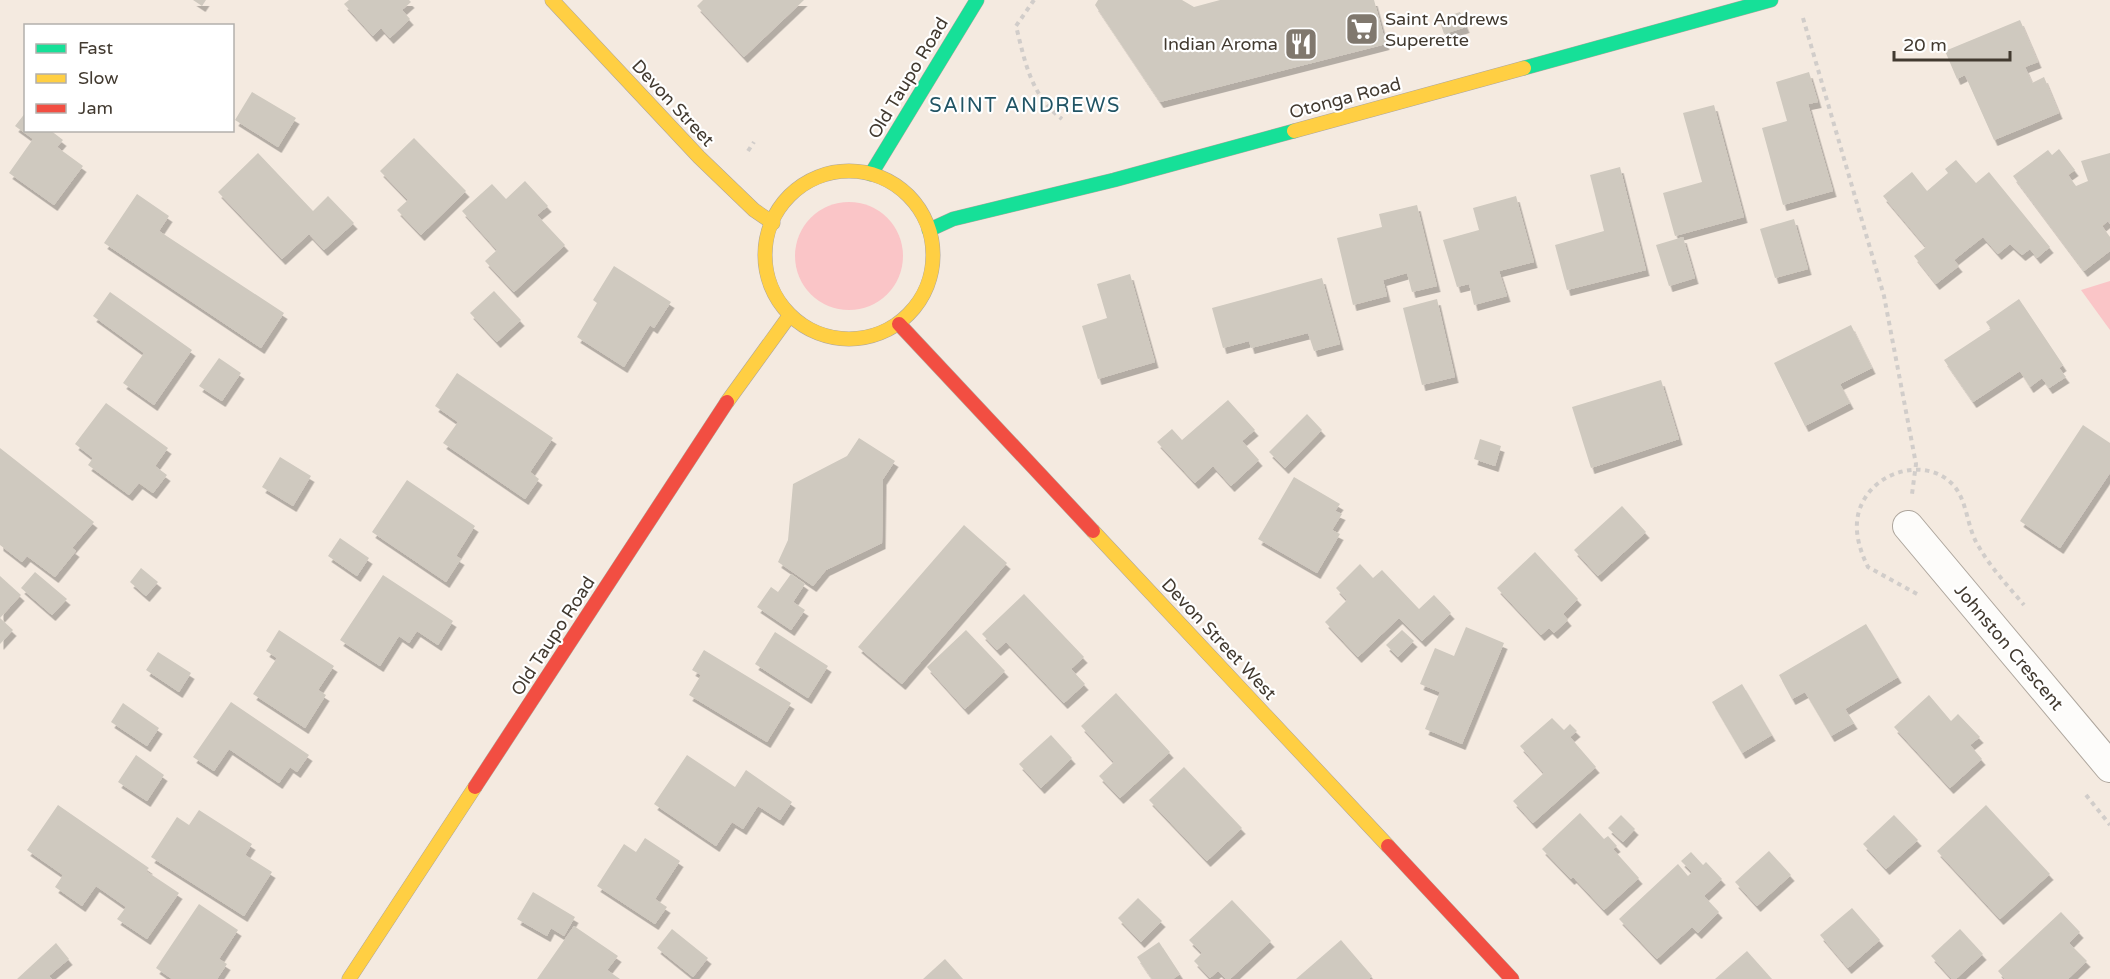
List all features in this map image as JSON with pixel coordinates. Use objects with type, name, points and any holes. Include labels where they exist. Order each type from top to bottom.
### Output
[{"type":"main road","name":"Devon Street","points":[[552,0],[699,158],[754,210],[773,223]]},
{"type":"main road","name":"Old Taupo Road","points":[[871,174],[977,0]]},
{"type":"main road","name":"Otonga Road","points":[[929,230],[953,219],[1114,180],[1771,0]]},
{"type":"main road","points":[[844,171],[871,174],[891,182],[908,194],[921,211],[929,230],[933,256],[930,282],[918,305],[899,324],[879,334],[855,339],[832,338],[810,329],[790,315],[777,298],[769,279],[765,258],[773,223],[777,212],[794,191],[818,177],[844,171]]},
{"type":"main road","name":"Old Taupo Road","points":[[349,979],[722,410],[790,315]]},
{"type":"main road","name":"Devon Street West","points":[[899,324],[1512,979]]},
{"type":"street","name":"Johnston Crescent","points":[[1908,526],[2110,767]]},
{"type":"path","points":[[1034,0],[1016,26],[1032,85],[1051,111],[1062,119]]},
{"type":"path","points":[[1801,9],[1884,296],[1916,468],[1908,526]]},
{"type":"path","points":[[748,151],[754,142]]},
{"type":"path","points":[[1916,468],[1943,478],[1954,487],[1978,545],[2030,612]]},
{"type":"shaded area","points":[[849,202],[870,206],[887,218],[899,235],[903,256],[899,277],[887,294],[870,306],[849,310],[828,306],[811,294],[799,277],[795,256],[799,235],[811,218],[828,206]]},
{"type":"shaded area","points":[[2110,281],[2110,330],[2081,290]]},
{"type":"building","points":[[193,0],[206,0],[202,6]]},
{"type":"building","points":[[349,0],[409,0],[411,2],[402,10],[410,19],[390,38],[381,28],[373,36],[344,4]]},
{"type":"building","points":[[703,0],[804,0],[744,57],[697,6]]},
{"type":"building","points":[[1098,0],[1182,0],[1194,7],[1220,0],[1374,0],[1386,44],[1160,102],[1095,5]]},
{"type":"building","points":[[1460,12],[1466,27],[1444,34],[1439,19]]},
{"type":"building","points":[[2020,20],[2038,62],[2025,67],[2032,83],[2044,77],[2059,113],[1994,140],[1965,75],[1957,79],[1945,51]]},
{"type":"building","points":[[1809,72],[1818,102],[1808,104],[1833,191],[1783,205],[1762,128],[1787,121],[1776,82]]},
{"type":"building","points":[[252,92],[296,118],[278,147],[235,120]]},
{"type":"building","points":[[1714,105],[1744,217],[1675,236],[1663,193],[1702,182],[1683,113]]},
{"type":"building","points":[[24,115],[24,132],[53,132],[63,140],[57,147],[83,166],[54,205],[9,173],[33,139],[15,126]]},
{"type":"building","points":[[414,138],[466,191],[421,235],[397,210],[408,200],[380,171]]},
{"type":"building","points":[[2059,149],[2075,170],[2068,175],[2076,186],[2088,181],[2081,161],[2110,153],[2110,224],[2108,221],[2102,226],[2110,237],[2110,251],[2084,271],[2013,176],[2048,150],[2052,155]]},
{"type":"building","points":[[258,153],[313,211],[328,196],[354,223],[324,250],[309,234],[282,259],[218,192]]},
{"type":"building","points":[[1956,160],[1976,183],[1989,172],[2050,247],[2037,258],[2030,249],[2022,255],[2010,244],[1998,254],[1983,237],[1954,260],[1959,266],[1936,284],[1914,256],[1926,247],[1883,196],[1912,172],[1927,191],[1948,173],[1945,169]]},
{"type":"building","points":[[1620,167],[1646,270],[1567,290],[1555,245],[1604,231],[1590,175]]},
{"type":"building","points":[[525,181],[548,206],[537,215],[565,245],[514,292],[485,261],[497,250],[462,211],[492,184],[506,199]]},
{"type":"building","points":[[137,194],[169,216],[159,231],[284,313],[261,348],[104,243]]},
{"type":"building","points":[[1516,196],[1534,262],[1499,271],[1507,296],[1474,305],[1469,284],[1457,287],[1443,240],[1479,230],[1473,208]]},
{"type":"building","points":[[1417,205],[1437,286],[1412,292],[1407,273],[1383,280],[1387,296],[1353,305],[1337,238],[1382,227],[1379,214]]},
{"type":"building","points":[[1794,219],[1808,269],[1775,278],[1760,229]]},
{"type":"building","points":[[1683,237],[1695,278],[1669,286],[1656,245]]},
{"type":"building","points":[[614,266],[671,302],[654,328],[650,325],[624,367],[577,337],[597,303],[593,300]]},
{"type":"building","points":[[1130,274],[1155,362],[1098,379],[1082,326],[1107,318],[1097,284]]},
{"type":"building","points":[[1322,278],[1340,344],[1314,351],[1308,333],[1251,348],[1249,341],[1223,348],[1212,308]]},
{"type":"building","points":[[494,291],[521,320],[497,342],[470,313]]},
{"type":"building","points":[[110,292],[192,350],[154,405],[123,383],[144,353],[93,316]]},
{"type":"building","points":[[1437,299],[1455,377],[1422,385],[1403,308]]},
{"type":"building","points":[[2019,299],[2063,365],[2059,368],[2066,377],[2049,388],[2042,378],[2030,387],[2020,371],[1973,402],[1944,360],[1991,329],[1986,322]]},
{"type":"building","points":[[1851,325],[1872,368],[1840,384],[1850,403],[1805,426],[1774,363]]},
{"type":"building","points":[[219,358],[241,373],[222,401],[199,386]]},
{"type":"building","points":[[457,373],[553,438],[530,472],[539,479],[525,499],[443,443],[458,422],[435,406]]},
{"type":"building","points":[[1661,380],[1679,439],[1591,468],[1572,407]]},
{"type":"building","points":[[1228,400],[1255,430],[1242,441],[1259,460],[1231,486],[1213,466],[1195,483],[1157,442],[1172,429],[1182,440]]},
{"type":"building","points":[[106,403],[168,448],[155,466],[167,475],[153,493],[139,483],[129,495],[88,465],[93,458],[75,444]]},
{"type":"building","points":[[1307,414],[1322,430],[1285,468],[1269,452]]},
{"type":"building","points":[[2083,425],[2110,443],[2110,473],[2060,548],[2020,521]]},
{"type":"building","points":[[859,438],[895,461],[883,479],[882,543],[826,570],[813,586],[778,562],[788,540],[793,484],[847,456]]},
{"type":"building","points":[[1480,439],[1501,446],[1495,466],[1474,459]]},
{"type":"building","points":[[0,448],[94,522],[72,548],[76,551],[55,577],[27,556],[22,562],[0,545]]},
{"type":"building","points":[[280,457],[311,476],[293,506],[262,487]]},
{"type":"building","points":[[1294,477],[1340,504],[1335,511],[1342,514],[1332,530],[1340,534],[1317,573],[1258,539]]},
{"type":"building","points":[[407,480],[475,526],[456,556],[461,559],[446,582],[372,532]]},
{"type":"building","points":[[1622,506],[1646,532],[1598,576],[1574,550]]},
{"type":"building","points":[[964,525],[1007,563],[902,684],[858,647]]},
{"type":"building","points":[[340,538],[369,558],[357,576],[328,556]]},
{"type":"building","points":[[1535,552],[1578,599],[1563,614],[1568,620],[1554,633],[1549,628],[1541,635],[1497,588]]},
{"type":"building","points":[[1360,564],[1373,578],[1382,570],[1419,609],[1434,595],[1451,613],[1422,641],[1399,618],[1358,657],[1325,622],[1347,600],[1336,588]]},
{"type":"building","points":[[141,568],[158,582],[146,596],[130,582]]},
{"type":"building","points":[[35,572],[67,599],[52,615],[21,588]]},
{"type":"building","points":[[791,574],[805,584],[793,602],[805,610],[791,630],[757,607],[771,587],[778,592]]},
{"type":"building","points":[[383,575],[453,621],[438,645],[417,631],[409,643],[399,636],[380,666],[340,640]]},
{"type":"building","points":[[0,576],[21,595],[0,618]]},
{"type":"building","points":[[1024,594],[1084,657],[1071,669],[1085,684],[1064,703],[1006,642],[997,650],[982,634]]},
{"type":"building","points":[[0,618],[13,630],[0,644]]},
{"type":"building","points":[[1866,624],[1898,677],[1845,709],[1854,723],[1831,736],[1805,692],[1792,699],[1779,675]]},
{"type":"building","points":[[1466,627],[1504,643],[1462,744],[1425,729],[1440,692],[1420,684],[1435,648],[1454,656]]},
{"type":"building","points":[[279,630],[334,666],[318,690],[326,695],[305,728],[253,694],[277,658],[266,651]]},
{"type":"building","points":[[966,630],[1005,671],[965,709],[927,667]]},
{"type":"building","points":[[1402,630],[1414,641],[1398,657],[1386,645]]},
{"type":"building","points":[[775,632],[828,666],[808,698],[755,664]]},
{"type":"building","points":[[704,650],[791,703],[767,742],[689,695],[701,675],[692,670]]},
{"type":"building","points":[[158,652],[191,673],[179,692],[146,670]]},
{"type":"building","points":[[1742,684],[1772,735],[1742,753],[1712,702]]},
{"type":"building","points":[[1116,693],[1170,752],[1120,798],[1099,776],[1114,762],[1081,726]]},
{"type":"building","points":[[1929,695],[1951,721],[1958,714],[1980,737],[1970,745],[1982,759],[1950,788],[1894,727]]},
{"type":"building","points":[[231,702],[309,755],[297,772],[290,767],[279,783],[229,749],[214,771],[193,757]]},
{"type":"building","points":[[123,703],[159,728],[147,746],[111,722]]},
{"type":"building","points":[[1552,718],[1564,730],[1570,724],[1577,731],[1570,737],[1596,767],[1533,823],[1513,801],[1544,773],[1520,746]]},
{"type":"building","points":[[1051,735],[1072,758],[1041,788],[1019,764]]},
{"type":"building","points":[[136,755],[164,775],[147,801],[118,782]]},
{"type":"building","points":[[687,755],[735,787],[746,770],[792,802],[780,820],[758,806],[743,829],[732,822],[716,846],[654,804]]},
{"type":"building","points":[[1184,767],[1242,828],[1207,861],[1149,800]]},
{"type":"building","points":[[58,805],[149,868],[146,871],[179,893],[147,939],[117,919],[126,907],[96,886],[82,906],[55,887],[63,875],[27,850]]},
{"type":"building","points":[[1986,805],[2050,874],[2000,919],[1937,851]]},
{"type":"building","points":[[199,810],[252,844],[245,855],[272,872],[244,916],[151,857],[177,817],[189,825]]},
{"type":"building","points":[[1580,813],[1604,839],[1608,836],[1617,846],[1613,849],[1639,878],[1604,910],[1542,849]]},
{"type":"building","points":[[1621,815],[1635,829],[1623,842],[1608,828]]},
{"type":"building","points":[[1894,815],[1918,840],[1886,869],[1863,844]]},
{"type":"building","points":[[645,838],[680,861],[655,899],[667,907],[655,924],[597,886],[624,844],[636,852]]},
{"type":"building","points":[[1769,851],[1791,875],[1757,906],[1735,882]]},
{"type":"building","points":[[1691,852],[1703,865],[1706,862],[1722,879],[1704,896],[1719,912],[1698,933],[1692,927],[1657,959],[1619,919],[1678,864],[1688,876],[1692,872],[1681,861]]},
{"type":"building","points":[[533,892],[575,917],[564,936],[551,928],[547,936],[517,919]]},
{"type":"building","points":[[1138,898],[1162,921],[1141,942],[1118,918]]},
{"type":"building","points":[[1232,900],[1271,941],[1230,979],[1226,979],[1218,971],[1210,978],[1194,961],[1202,953],[1189,940]]},
{"type":"building","points":[[199,904],[238,930],[219,959],[227,964],[217,979],[172,979],[156,968]]},
{"type":"building","points":[[1852,908],[1880,940],[1848,968],[1820,935]]},
{"type":"building","points":[[2061,912],[2080,932],[2069,943],[2087,961],[2068,979],[2005,979],[1998,971]]},
{"type":"building","points":[[574,926],[618,956],[607,970],[620,979],[537,979]]},
{"type":"building","points":[[672,929],[708,958],[693,977],[657,948]]},
{"type":"building","points":[[1960,929],[1983,954],[1956,979],[1952,979],[1931,956]]},
{"type":"building","points":[[1341,940],[1372,976],[1369,979],[1296,979]]},
{"type":"building","points":[[1159,942],[1180,974],[1173,979],[1152,979],[1137,957]]},
{"type":"building","points":[[56,943],[69,959],[49,976],[52,979],[17,979]]},
{"type":"building","points":[[1747,951],[1772,979],[1715,979]]},
{"type":"building","points":[[945,959],[963,979],[923,979]]},
{"type":"traffic: fast","points":[[871,174],[977,0]]},
{"type":"traffic: fast","points":[[1524,68],[1771,0]]},
{"type":"traffic: fast","points":[[929,230],[953,219],[1114,180],[1294,131]]},
{"type":"traffic: slow","points":[[552,0],[699,157],[754,210],[773,223]]},
{"type":"traffic: slow","points":[[1294,131],[1524,68]]},
{"type":"traffic: slow","points":[[849,171],[881,178],[896,185],[908,196],[919,208],[926,223],[933,255],[926,287],[919,302],[908,314],[896,325],[881,332],[849,339],[817,332],[802,325],[790,314],[779,302],[772,287],[765,255],[772,223],[779,208],[790,196],[802,185],[817,178],[849,171]]},
{"type":"traffic: slow","points":[[727,402],[790,315]]},
{"type":"traffic: slow","points":[[1093,531],[1388,846]]},
{"type":"traffic: slow","points":[[349,979],[475,787]]},
{"type":"traffic: jam","points":[[899,324],[1093,531]]},
{"type":"traffic: jam","points":[[475,787],[727,402]]},
{"type":"traffic: jam","points":[[1388,846],[1512,979]]},
{"type":"place","name":"Saint Andrews Superette","points":[[1362,29]]},
{"type":"place","name":"Indian Aroma","points":[[1301,44]]},
{"type":"district","name":"SAINT ANDREWS","points":[[1025,106]]}]
